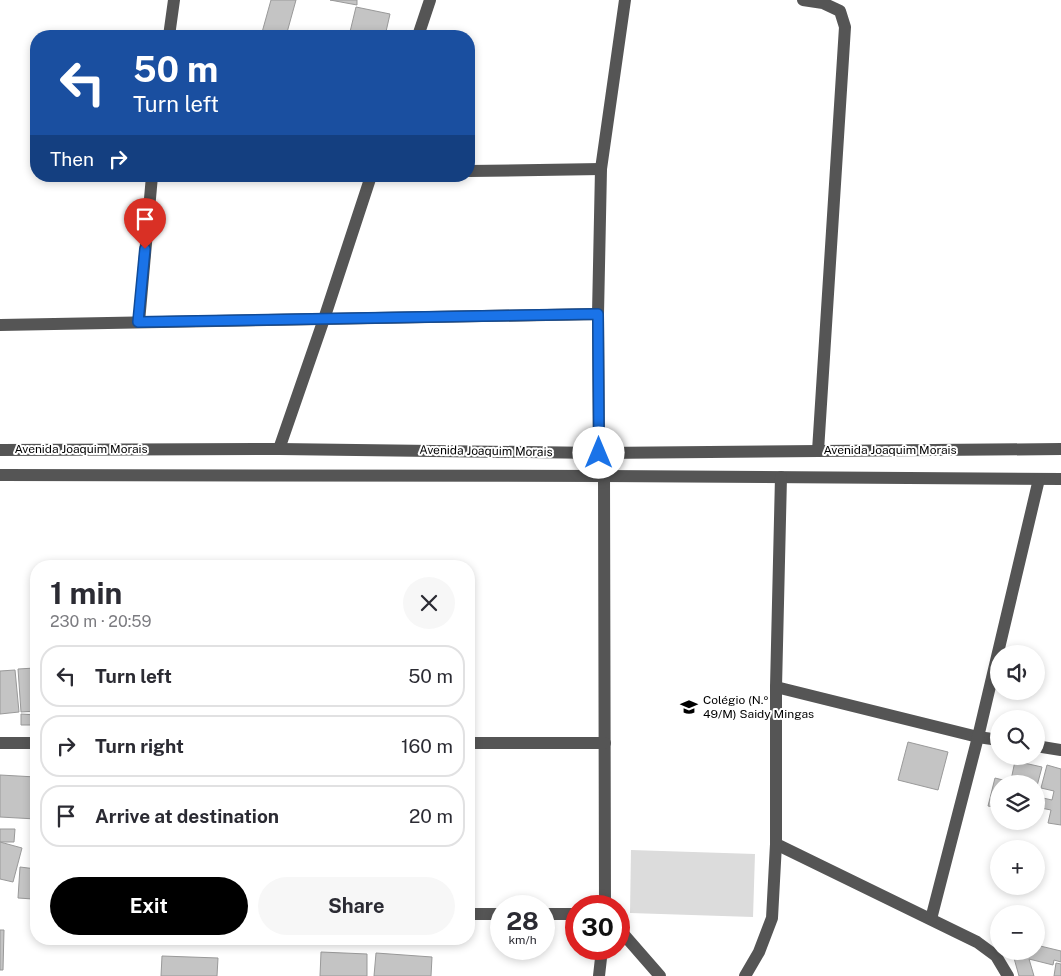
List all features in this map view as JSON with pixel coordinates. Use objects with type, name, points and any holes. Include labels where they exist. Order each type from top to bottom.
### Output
[{"type":"street","points":[[170,30],[174,0]]},
{"type":"street","points":[[420,30],[430,0]]},
{"type":"street","points":[[599,453],[598,314],[602,169],[625,0]]},
{"type":"street","points":[[803,0],[823,3],[840,11],[845,27],[818,451]]},
{"type":"street","points":[[475,171],[602,169]]},
{"type":"street","points":[[138,322],[151,182]]},
{"type":"street","points":[[279,449],[369,182]]},
{"type":"street","points":[[0,325],[598,314]]},
{"type":"street","name":"Avenida Joaquim Morais","points":[[0,450],[279,449],[599,453],[1061,449]]},
{"type":"street","name":"Avenida Joaquim Morais","points":[[0,475],[1061,479]]},
{"type":"street","points":[[604,476],[605,895]]},
{"type":"street","points":[[745,976],[759,952],[772,918],[776,844],[776,687],[781,477]]},
{"type":"street","points":[[930,919],[978,737],[1039,479]]},
{"type":"street","points":[[776,687],[990,739]]},
{"type":"street","points":[[0,742],[30,742]]},
{"type":"street","points":[[475,742],[605,743]]},
{"type":"street","points":[[1045,747],[1061,750]]},
{"type":"street","points":[[776,844],[977,942],[996,956],[1008,976]]},
{"type":"street","points":[[475,914],[490,914]]},
{"type":"street","points":[[630,942],[660,976]]},
{"type":"street","points":[[599,976],[601,960]]},
{"type":"shaded area","points":[[631,850],[755,854],[753,917],[630,913]]},
{"type":"building","points":[[271,0],[296,0],[288,30],[263,30]]},
{"type":"building","points":[[330,0],[357,0],[357,5]]},
{"type":"building","points":[[356,7],[390,14],[386,30],[350,30]]},
{"type":"building","points":[[30,668],[30,711],[21,712],[18,669]]},
{"type":"building","points":[[15,670],[19,712],[0,714],[0,671]]},
{"type":"building","points":[[21,714],[30,715],[30,725],[21,725]]},
{"type":"building","points":[[908,742],[948,752],[938,790],[898,780]]},
{"type":"building","points":[[1014,765],[1042,767],[1040,775],[1012,775]]},
{"type":"building","points":[[1047,765],[1061,769],[1061,825],[1048,823],[1051,810],[1045,809],[1045,798],[1052,800],[1054,791],[1045,789],[1044,775]]},
{"type":"building","points":[[0,775],[30,777],[30,819],[0,817]]},
{"type":"building","points":[[0,829],[15,829],[14,842],[0,842]]},
{"type":"building","points":[[0,842],[22,848],[13,882],[0,879]]},
{"type":"building","points":[[20,867],[30,868],[30,899],[18,898]]},
{"type":"building","points":[[0,930],[4,930],[3,970],[0,970]]},
{"type":"building","points":[[1045,947],[1061,951],[1061,962],[1054,960],[1053,965],[1033,960],[1045,960]]},
{"type":"building","points":[[321,952],[367,954],[367,976],[320,976]]},
{"type":"building","points":[[376,953],[432,957],[431,976],[374,976]]},
{"type":"building","points":[[162,956],[218,958],[217,976],[161,976]]},
{"type":"building","points":[[1015,960],[1029,960],[1034,976],[1019,976]]},
{"type":"building","points":[[1056,963],[1061,964],[1061,976],[1054,976]]},
{"type":"place","name":"Colégio (N.º 49/M) Saidy Mingas","points":[[689,707]]},
{"type":"route","points":[[145,249],[138,322],[598,314],[599,453]]}]
